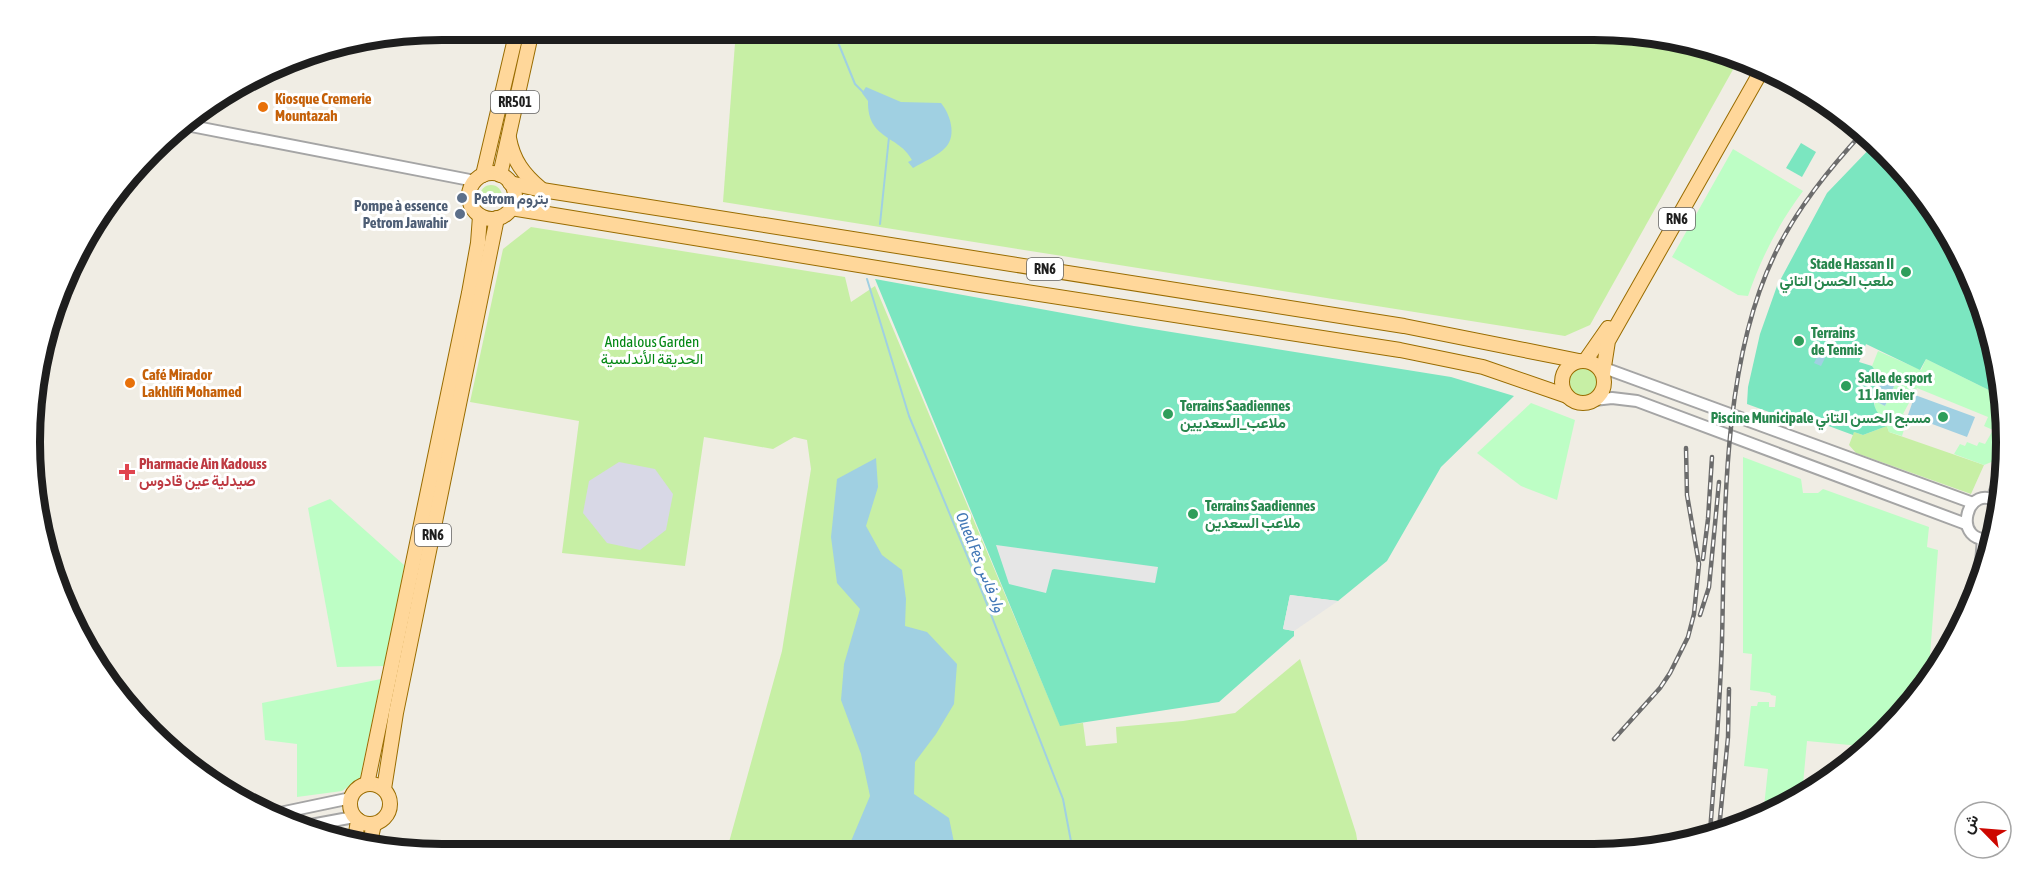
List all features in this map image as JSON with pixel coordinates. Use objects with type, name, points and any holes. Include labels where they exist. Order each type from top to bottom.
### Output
[{"type":"main road","name":"RR501","points":[[479,178],[514,40]]},
{"type":"main road","name":"RR501","points":[[505,179],[508,132],[530,40]]},
{"type":"main road","name":"RN6","points":[[511,208],[969,284],[1400,350],[1483,367],[1567,396],[1580,403],[1594,400],[1604,388],[1593,366],[1602,338],[1752,72]]},
{"type":"main road","name":"RN6","points":[[1593,366],[1759,75]]},
{"type":"main road","points":[[508,132],[512,153],[519,166],[527,177],[542,190]]},
{"type":"main road","name":"RN6","points":[[367,784],[469,293],[479,236],[480,216],[472,208],[469,197],[479,178],[491,174],[542,190],[1393,324],[1593,366]]},
{"type":"main road","points":[[480,216],[497,218],[511,208],[514,196],[505,179]]},
{"type":"main road","name":"RN6","points":[[371,837],[374,824],[381,822],[390,810],[391,802],[384,789],[402,681],[497,218]]},
{"type":"main road","name":"RN6","points":[[1567,396],[1562,384],[1564,372],[1573,363],[1593,366]]},
{"type":"main road","points":[[355,834],[356,819],[350,804],[351,798],[360,787],[367,784],[384,789]]},
{"type":"main road","points":[[356,819],[369,825],[374,824]]},
{"type":"street","points":[[194,127],[331,155],[479,178]]},
{"type":"street","points":[[1593,366],[1973,503]]},
{"type":"street","points":[[1594,400],[1612,398],[1637,401],[1966,524]]},
{"type":"street","points":[[1985,537],[1972,534],[1966,524],[1967,512],[1973,503],[1982,499],[1992,501]]},
{"type":"street","points":[[284,811],[351,798]]},
{"type":"street","points":[[320,824],[356,819]]},
{"type":"green space","points":[[735,40],[1595,40],[1673,48],[1735,66],[1590,325],[1565,336],[723,202]]},
{"type":"green space","points":[[1801,143],[1816,152],[1802,177],[1786,168]]},
{"type":"green space","points":[[1733,149],[1803,191],[1771,241],[1748,296],[1738,295],[1672,257]]},
{"type":"green space","points":[[1869,149],[1897,177],[1943,241],[1966,288],[1983,338],[1993,392],[1926,359],[1920,370],[1866,344],[1859,362],[1872,366],[1880,378],[1874,396],[1874,405],[1887,426],[1863,435],[1854,432],[1853,435],[1807,418],[1810,411],[1805,410],[1799,423],[1747,404],[1748,387],[1760,334],[1777,286],[1827,193]]},
{"type":"green space","points":[[491,185],[499,188],[502,196],[499,204],[491,207],[483,204],[480,196],[483,188]]},
{"type":"green space","name":"Andalous Garden الحديقة الأندلسية","points":[[531,227],[845,277],[851,302],[875,286],[1060,725],[1083,723],[1086,746],[1117,743],[1116,727],[1183,721],[1235,713],[1300,659],[1358,844],[728,844],[782,651],[811,469],[807,440],[794,437],[773,449],[704,437],[685,566],[562,553],[579,421],[470,402],[503,249]]},
{"type":"green space","name":"Terrains Saadiennes ملاعب السعدين","points":[[875,279],[1134,326],[1451,377],[1514,396],[1441,467],[1387,561],[1338,601],[1290,595],[1283,629],[1294,631],[1294,636],[1219,702],[1060,726]]},
{"type":"green space","points":[[1878,351],[1921,370],[1926,359],[1993,392],[1994,403],[1991,412],[1996,416],[1994,461],[1984,465],[1954,454],[1960,444],[1965,446],[1967,442],[1977,446],[1979,442],[1985,444],[1993,430],[1984,426],[1988,417],[1917,388],[1903,414],[1908,417],[1902,436],[1889,432],[1885,421],[1875,411],[1875,401],[1885,406],[1895,384],[1880,378],[1872,366]]},
{"type":"green space","points":[[1582,367],[1593,371],[1597,382],[1593,393],[1582,397],[1571,393],[1567,382],[1571,371]]},
{"type":"green space","points":[[1531,403],[1575,420],[1557,500],[1521,486],[1477,453]]},
{"type":"green space","points":[[1887,426],[1889,432],[1984,465],[1971,494],[1856,453],[1849,445],[1854,432],[1863,435]]},
{"type":"green space","points":[[1743,457],[1801,479],[1803,493],[1818,493],[1823,489],[1929,527],[1927,547],[1938,550],[1929,664],[1897,707],[1858,746],[1807,741],[1803,786],[1764,806],[1768,769],[1744,766],[1751,706],[1757,706],[1758,702],[1769,702],[1769,707],[1775,707],[1776,696],[1750,690],[1752,654],[1743,653]]},
{"type":"green space","points":[[330,499],[404,565],[387,666],[337,667],[308,508]]},
{"type":"green space","points":[[381,679],[360,778],[342,791],[297,797],[297,744],[265,740],[262,703]]},
{"type":"shaded area","points":[[619,462],[655,469],[673,494],[666,530],[640,550],[607,543],[583,513],[589,481]]},
{"type":"shaded area","points":[[996,545],[1158,567],[1155,583],[1054,569],[1046,593],[1009,584]]},
{"type":"shaded area","points":[[1290,595],[1338,601],[1294,631],[1283,629]]},
{"type":"water","points":[[866,87],[901,102],[941,103],[947,113],[952,131],[946,147],[913,168],[908,162],[912,160],[906,152],[878,130],[873,123],[869,114],[868,101],[862,93]]},
{"type":"water","points":[[1825,342],[1824,348],[1829,350],[1821,366],[1814,363]]},
{"type":"water","points":[[1880,378],[1895,384],[1885,406],[1875,401],[1873,394]]},
{"type":"water","name":"Piscine Municipale مسبح الحسن التاني","points":[[1915,395],[1975,417],[1967,437],[1908,415]]},
{"type":"water","points":[[876,458],[878,487],[866,526],[882,555],[902,570],[906,599],[905,626],[927,632],[957,664],[954,704],[936,734],[915,762],[914,794],[949,818],[954,844],[850,844],[870,796],[861,754],[841,700],[844,664],[860,609],[837,583],[831,537],[837,479]]},
{"type":"waterway","name":"Oued Fes واد فاس","points":[[837,40],[855,84],[863,92]]},
{"type":"waterway","name":"Oued Fes واد فاس","points":[[880,224],[889,137]]},
{"type":"waterway","name":"Oued Fes واد فاس","points":[[867,279],[909,416],[983,594],[1063,799],[1071,844]]},
{"type":"railway","points":[[1710,826],[1720,689],[1729,445],[1744,346],[1757,299],[1783,239],[1814,190],[1858,138]]},
{"type":"railway","points":[[1614,739],[1660,688],[1670,673],[1688,637],[1694,614],[1699,564],[1687,495],[1686,448]]},
{"type":"railway","points":[[1703,559],[1712,457]]},
{"type":"railway","points":[[1700,615],[1709,587],[1719,482]]},
{"type":"railway","points":[[1720,823],[1728,737],[1729,689]]},
{"type":"place","name":"Kiosque Cremerie Mountazah","points":[[263,107]]},
{"type":"place","name":"Petrom بتروم","points":[[462,198]]},
{"type":"place","name":"Pompe à essence Petrom Jawahir","points":[[460,214]]},
{"type":"place","name":"Stade Hassan II ملعب الحسن التاني","points":[[1906,272]]},
{"type":"place","name":"Terrains de Tennis","points":[[1799,341]]},
{"type":"place","name":"Café Mirador Lakhlifi Mohamed","points":[[130,383]]},
{"type":"place","name":"Salle de sport 11 Janvier","points":[[1846,386]]},
{"type":"place","name":"Terrains Saadiennes ملاعب_السعديين","points":[[1168,414]]},
{"type":"place","name":"Piscine Municipale مسبح الحسن التاني","points":[[1943,417]]},
{"type":"place","name":"Pharmacie Ain Kadouss صيدلية عين قادوس","points":[[127,472]]},
{"type":"place","name":"Terrains Saadiennes ملاعب السعدين","points":[[1193,514]]}]
